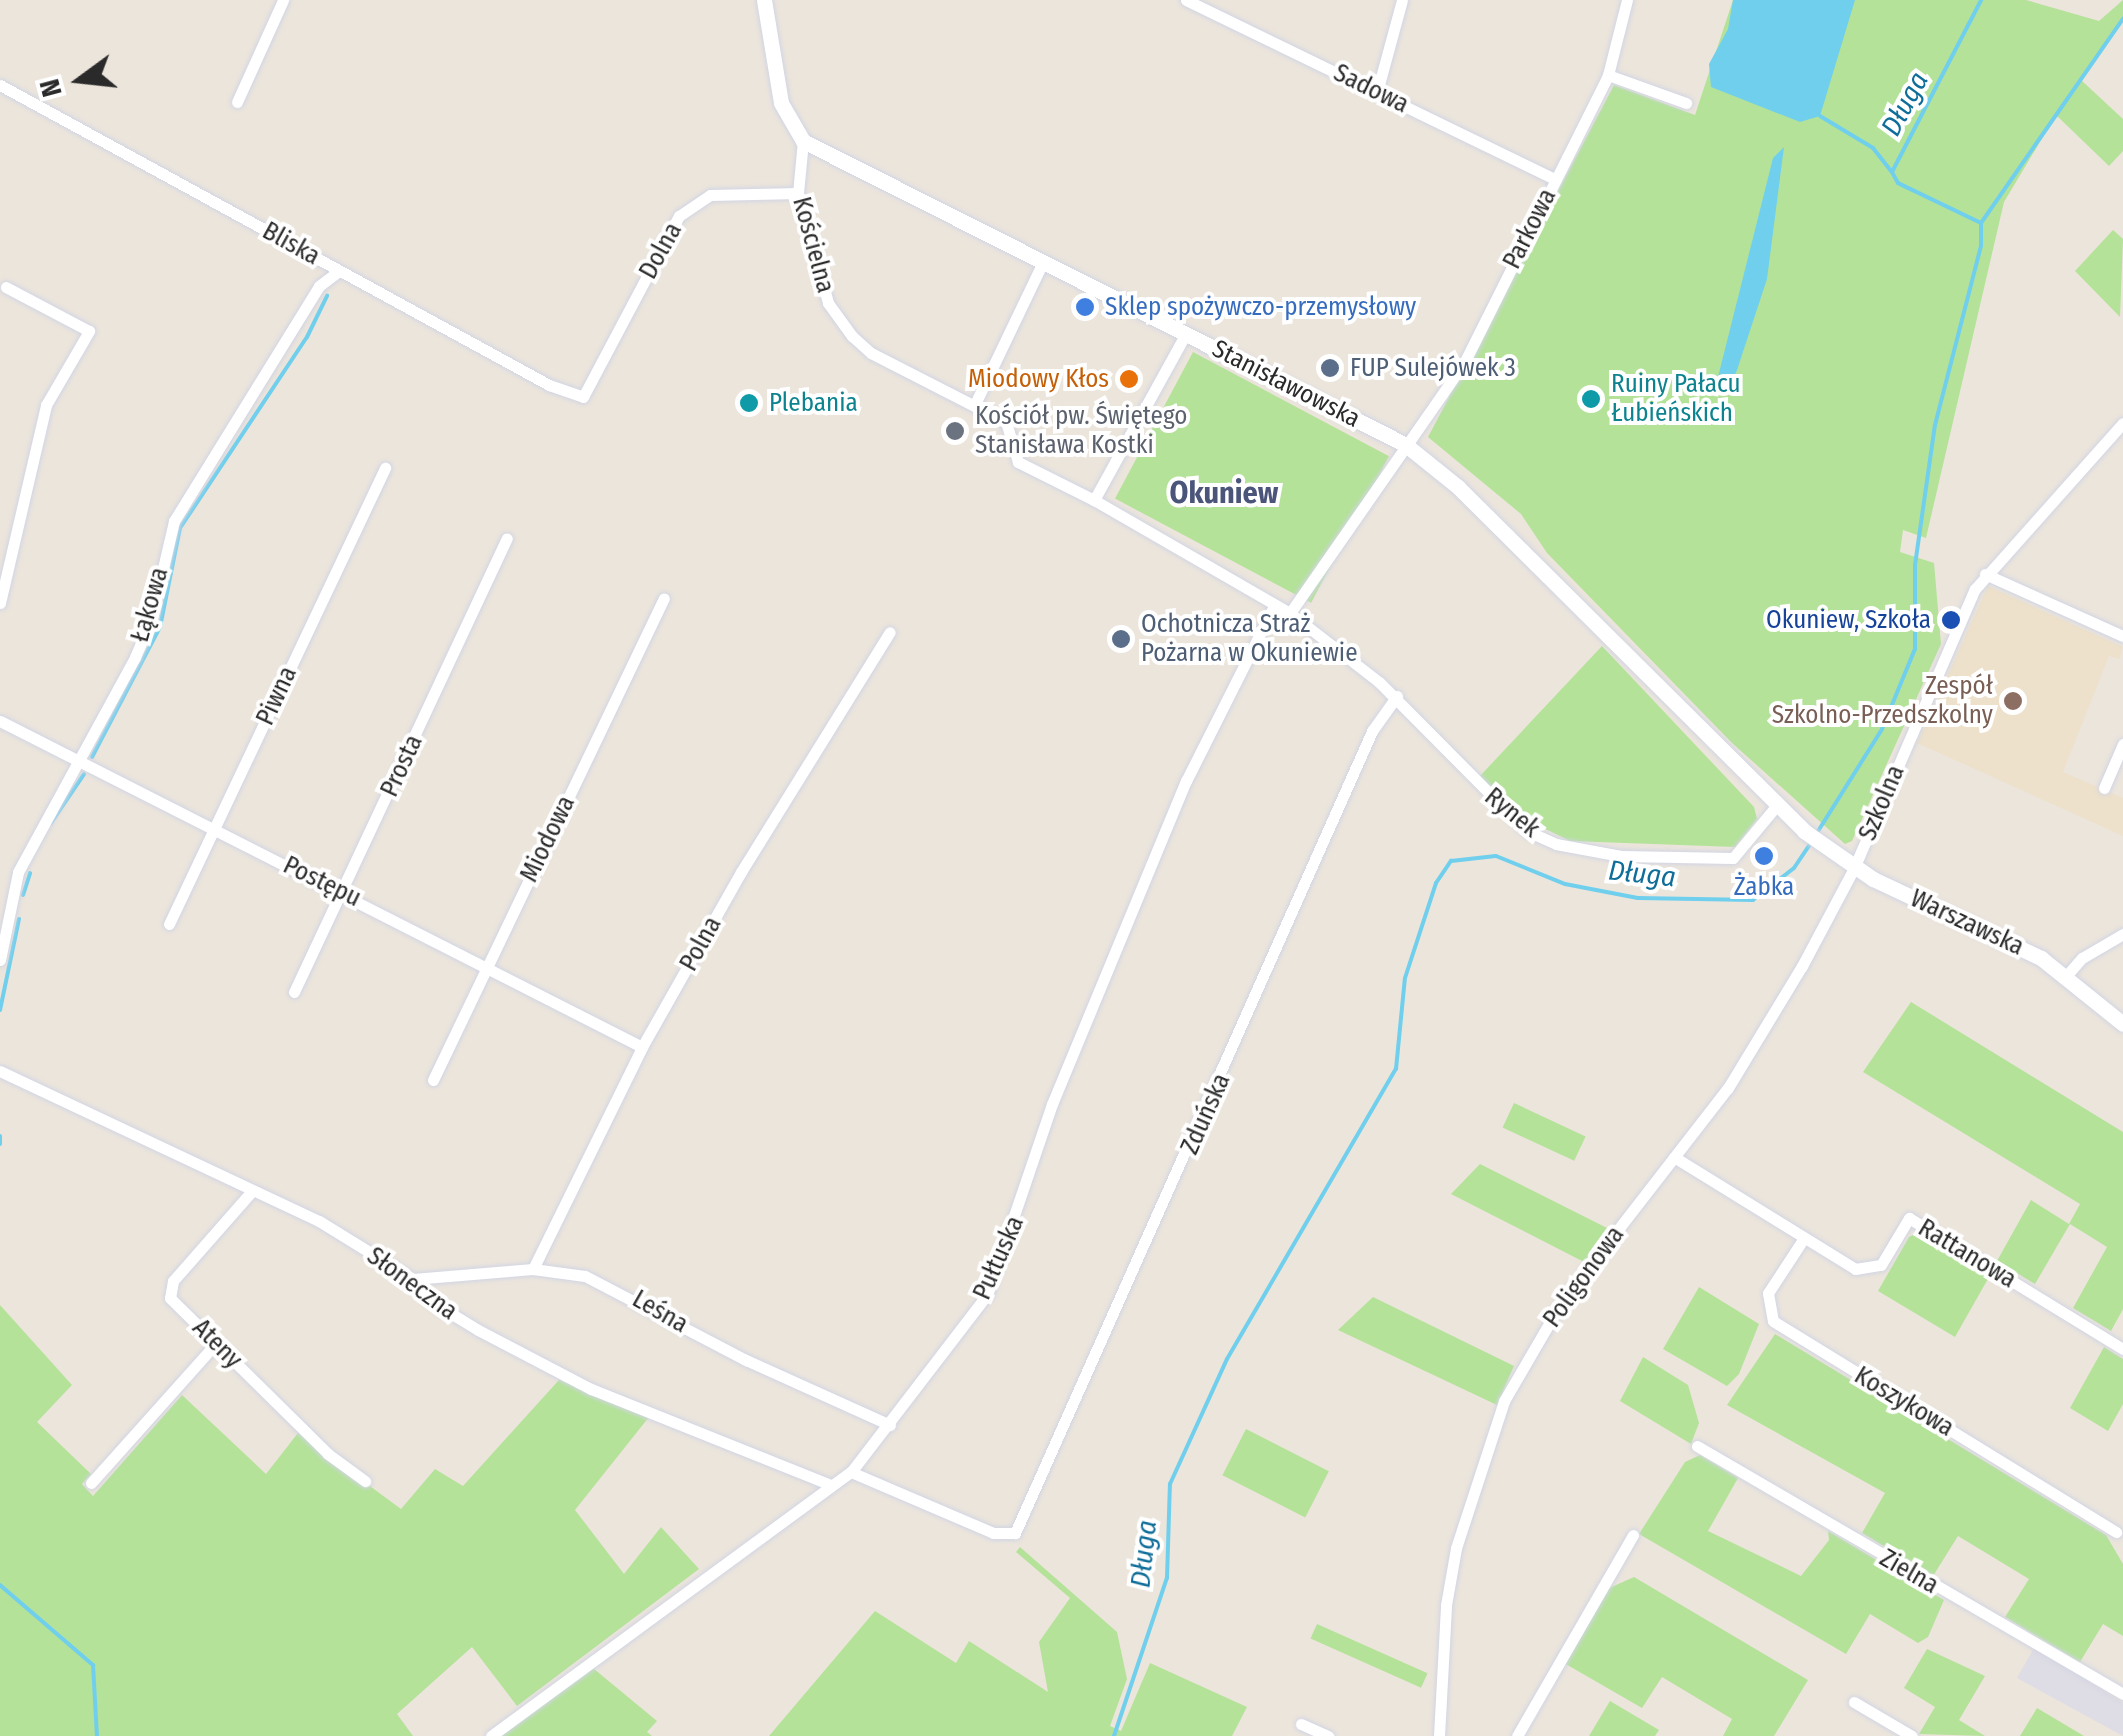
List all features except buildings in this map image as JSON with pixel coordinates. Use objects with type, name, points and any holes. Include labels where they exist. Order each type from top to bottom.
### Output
[{"type":"main road","points":[[764,0],[782,103],[803,141]]},
{"type":"main road","name":"Stanisławowska","points":[[803,141],[1406,445],[1458,487],[1804,831]]},
{"type":"main road","name":"Warszawska","points":[[1804,831],[1854,868],[1993,932],[2067,975],[2123,1024]]},
{"type":"street","points":[[236,102],[283,0]]},
{"type":"street","name":"Sadowa","points":[[1186,0],[1555,179]]},
{"type":"street","points":[[1378,92],[1402,0]]},
{"type":"street","name":"Parkowa","points":[[1406,445],[1464,363],[1608,75],[1627,0]]},
{"type":"street","points":[[1608,75],[1686,103]]},
{"type":"street","name":"Bliska","points":[[0,86],[549,386],[583,397]]},
{"type":"street","name":"Kościelna","points":[[803,141],[798,193],[828,303],[852,336],[871,352],[974,404],[1010,427],[1018,462],[1081,500],[1094,500]]},
{"type":"street","name":"Dolna","points":[[583,397],[679,216],[710,195],[798,193]]},
{"type":"street","points":[[974,404],[1042,264]]},
{"type":"street","name":"Łąkowa","points":[[0,960],[18,872],[151,620],[174,521],[319,286],[339,271]]},
{"type":"street","points":[[0,603],[46,405],[88,332],[6,287]]},
{"type":"street","points":[[1094,500],[1186,333]]},
{"type":"street","name":"Szkolna","points":[[1854,868],[1985,574],[2123,424]]},
{"type":"street","points":[[1290,614],[1406,445]]},
{"type":"street","name":"Piwna","points":[[169,924],[385,468]]},
{"type":"street","name":"Rynek","points":[[1094,500],[1290,614],[1396,696],[1491,799],[1527,832],[1556,844],[1620,856],[1732,858],[1777,805]]},
{"type":"street","name":"Prosta","points":[[294,992],[344,893],[507,538]]},
{"type":"street","points":[[1985,574],[2123,636]]},
{"type":"street","name":"Miodowa","points":[[433,1080],[664,598]]},
{"type":"street","name":"Pułtuska","points":[[491,1736],[828,1484],[851,1472],[987,1295],[1052,1104],[1142,887],[1227,692],[1274,606]]},
{"type":"street","name":"Polna","points":[[533,1269],[642,1047],[741,872],[890,632]]},
{"type":"street","name":"Zduńska","points":[[851,1472],[993,1533],[1014,1533],[1372,732],[1396,696]]},
{"type":"street","name":"Postępu","points":[[0,721],[642,1047]]},
{"type":"street","points":[[2104,788],[2123,744]]},
{"type":"street","name":"Poligonowa","points":[[1439,1736],[1446,1606],[1456,1548],[1504,1401],[1560,1303],[1762,1036],[1854,868]]},
{"type":"street","points":[[2067,975],[2082,958],[2123,934]]},
{"type":"street","name":"Słoneczna","points":[[0,1071],[319,1221],[413,1279],[449,1312],[590,1389],[828,1484]]},
{"type":"street","name":"Rattanowa","points":[[1674,1157],[1855,1269],[1874,1270],[1909,1218],[2123,1349]]},
{"type":"street","name":"Ateny","points":[[252,1190],[173,1280],[170,1298],[328,1454],[365,1481]]},
{"type":"street","name":"Koszykowa","points":[[1804,1238],[1768,1293],[1774,1321],[2116,1532]]},
{"type":"street","name":"Leśna","points":[[413,1279],[533,1269],[618,1288],[726,1350],[890,1425]]},
{"type":"street","points":[[92,1483],[216,1343]]},
{"type":"street","name":"Zielna","points":[[1697,1446],[2123,1694]]},
{"type":"street","points":[[1517,1736],[1632,1534]]},
{"type":"street","points":[[1854,1702],[1912,1736]]},
{"type":"street","points":[[1301,1724],[1328,1736]]},
{"type":"shaded area","name":"Zespół Szkolno-Przedszkolny","points":[[1988,586],[2123,647],[2119,659],[2109,656],[2063,772],[2123,798],[2123,836],[1917,743]]},
{"type":"shaded area","points":[[2034,1648],[2123,1703],[2123,1736],[2017,1678]]},
{"type":"green space","points":[[1733,0],[2026,0],[2099,21],[2123,0],[2123,22],[2081,80],[2123,119],[2123,151],[2109,166],[2056,115],[2004,202],[1926,538],[1903,530],[1900,552],[1934,563],[1941,644],[1852,841],[1845,844],[1732,743],[1547,553],[1521,514],[1428,437],[1614,85],[1695,115]]},
{"type":"green space","points":[[2113,230],[2123,239],[2120,317],[2075,271]]},
{"type":"green space","points":[[1193,352],[1389,456],[1311,603],[1115,499]]},
{"type":"green space","points":[[1602,646],[1754,807],[1757,819],[1735,847],[1570,841],[1519,816],[1480,776]]},
{"type":"green space","points":[[1911,1002],[2123,1132],[2123,1309],[2111,1331],[2073,1308],[2107,1247],[2070,1224],[2035,1284],[1997,1261],[2031,1200],[2069,1224],[2080,1204],[1863,1072]]},
{"type":"green space","points":[[1514,1103],[1586,1136],[1574,1161],[1503,1127]]},
{"type":"green space","points":[[1480,1164],[1611,1230],[1584,1262],[1451,1194]]},
{"type":"green space","points":[[1917,1233],[1989,1277],[1955,1337],[1878,1291],[1909,1237]]},
{"type":"green space","points":[[1699,1287],[1759,1324],[1739,1374],[1727,1386],[1663,1349]]},
{"type":"green space","points":[[1373,1297],[1514,1366],[1497,1405],[1338,1330]]},
{"type":"green space","points":[[0,1305],[72,1385],[37,1422],[91,1474],[82,1484],[93,1496],[182,1395],[266,1474],[298,1433],[401,1509],[435,1469],[463,1486],[559,1380],[649,1417],[575,1510],[624,1574],[661,1527],[699,1569],[517,1706],[472,1647],[397,1714],[413,1736],[0,1736]]},
{"type":"green space","points":[[1775,1334],[2106,1535],[2123,1564],[2123,1636],[2103,1624],[2080,1662],[2005,1617],[2029,1579],[1958,1536],[1933,1576],[1862,1533],[1885,1493],[1727,1405]]},
{"type":"green space","points":[[2104,1347],[2123,1359],[2123,1404],[2108,1431],[2070,1408]]},
{"type":"green space","points":[[1643,1357],[1688,1385],[1699,1423],[1691,1444],[1620,1401]]},
{"type":"green space","points":[[1246,1429],[1329,1471],[1305,1518],[1222,1475]]},
{"type":"green space","points":[[1700,1455],[1738,1478],[1708,1531],[1801,1576],[1829,1540],[1828,1531],[1944,1600],[1928,1637],[1918,1643],[1870,1614],[1846,1654],[1639,1534],[1685,1462]]},
{"type":"green space","points":[[1020,1547],[1117,1632],[1127,1679],[1110,1726],[1121,1731],[1150,1663],[1247,1707],[1232,1736],[769,1736],[875,1611],[956,1663],[969,1641],[1048,1692],[1039,1642],[1070,1598],[1016,1552]]},
{"type":"green space","points":[[1634,1577],[1808,1680],[1774,1736],[1723,1736],[1732,1719],[1662,1677],[1642,1708],[1564,1663],[1605,1590]]},
{"type":"green space","points":[[1317,1624],[1428,1673],[1421,1688],[1310,1639]]},
{"type":"green space","points":[[1927,1649],[1985,1676],[1959,1720],[1985,1736],[1919,1734],[1935,1707],[1904,1688]]},
{"type":"green space","points":[[588,1664],[657,1721],[647,1732],[652,1736],[497,1736]]},
{"type":"green space","points":[[1610,1701],[1659,1730],[1655,1736],[1589,1736]]},
{"type":"green space","points":[[2037,1708],[2084,1736],[2020,1736]]},
{"type":"water","points":[[1733,0],[1855,0],[1820,116],[1800,122],[1711,87],[1709,64],[1728,29]]},
{"type":"water","points":[[1784,147],[1767,279],[1727,392],[1714,393],[1773,158]]},
{"type":"waterway","name":"Długa","points":[[1815,836],[1882,729],[1915,649],[1915,565],[1935,425],[1981,246],[1981,223],[1898,183],[1892,172],[1981,0]]},
{"type":"waterway","points":[[1981,223],[2123,19]]},
{"type":"waterway","points":[[1820,116],[1873,148],[1890,170]]},
{"type":"waterway","points":[[92,757],[160,627],[180,528],[307,337],[327,296]]},
{"type":"waterway","points":[[51,823],[84,774]]},
{"type":"waterway","name":"Długa","points":[[1114,1736],[1167,1578],[1170,1484],[1227,1359],[1396,1069],[1405,978],[1436,883],[1451,861],[1496,856],[1565,884],[1638,898],[1753,900],[1794,868],[1810,844]]},
{"type":"waterway","points":[[23,895],[30,873]]},
{"type":"waterway","points":[[0,1010],[19,919]]},
{"type":"waterway","points":[[0,1136],[0,1144]]},
{"type":"waterway","points":[[0,1585],[93,1665],[97,1736]]},
{"type":"place","name":"Sklep spożywczo-przemysłowy","points":[[1085,307]]},
{"type":"place","name":"FUP Sulejówek 3","points":[[1330,368]]},
{"type":"place","name":"Miodowy Kłos","points":[[1129,379]]},
{"type":"place","name":"Ruiny Pałacu Łubieńskich","points":[[1591,399]]},
{"type":"place","name":"Plebania","points":[[749,403]]},
{"type":"place","name":"Kościół pw. Świętego Stanisława Kostki","points":[[955,431]]},
{"type":"place","name":"Okuniew, Szkoła","points":[[1951,620]]},
{"type":"place","name":"Ochotnicza Straż Pożarna w Okuniewie","points":[[1121,639]]},
{"type":"place","name":"Zespół Szkolno-Przedszkolny","points":[[2013,701]]},
{"type":"place","name":"Żabka","points":[[1764,856]]},
{"type":"district","name":"Okuniew","points":[[1224,493]]}]
